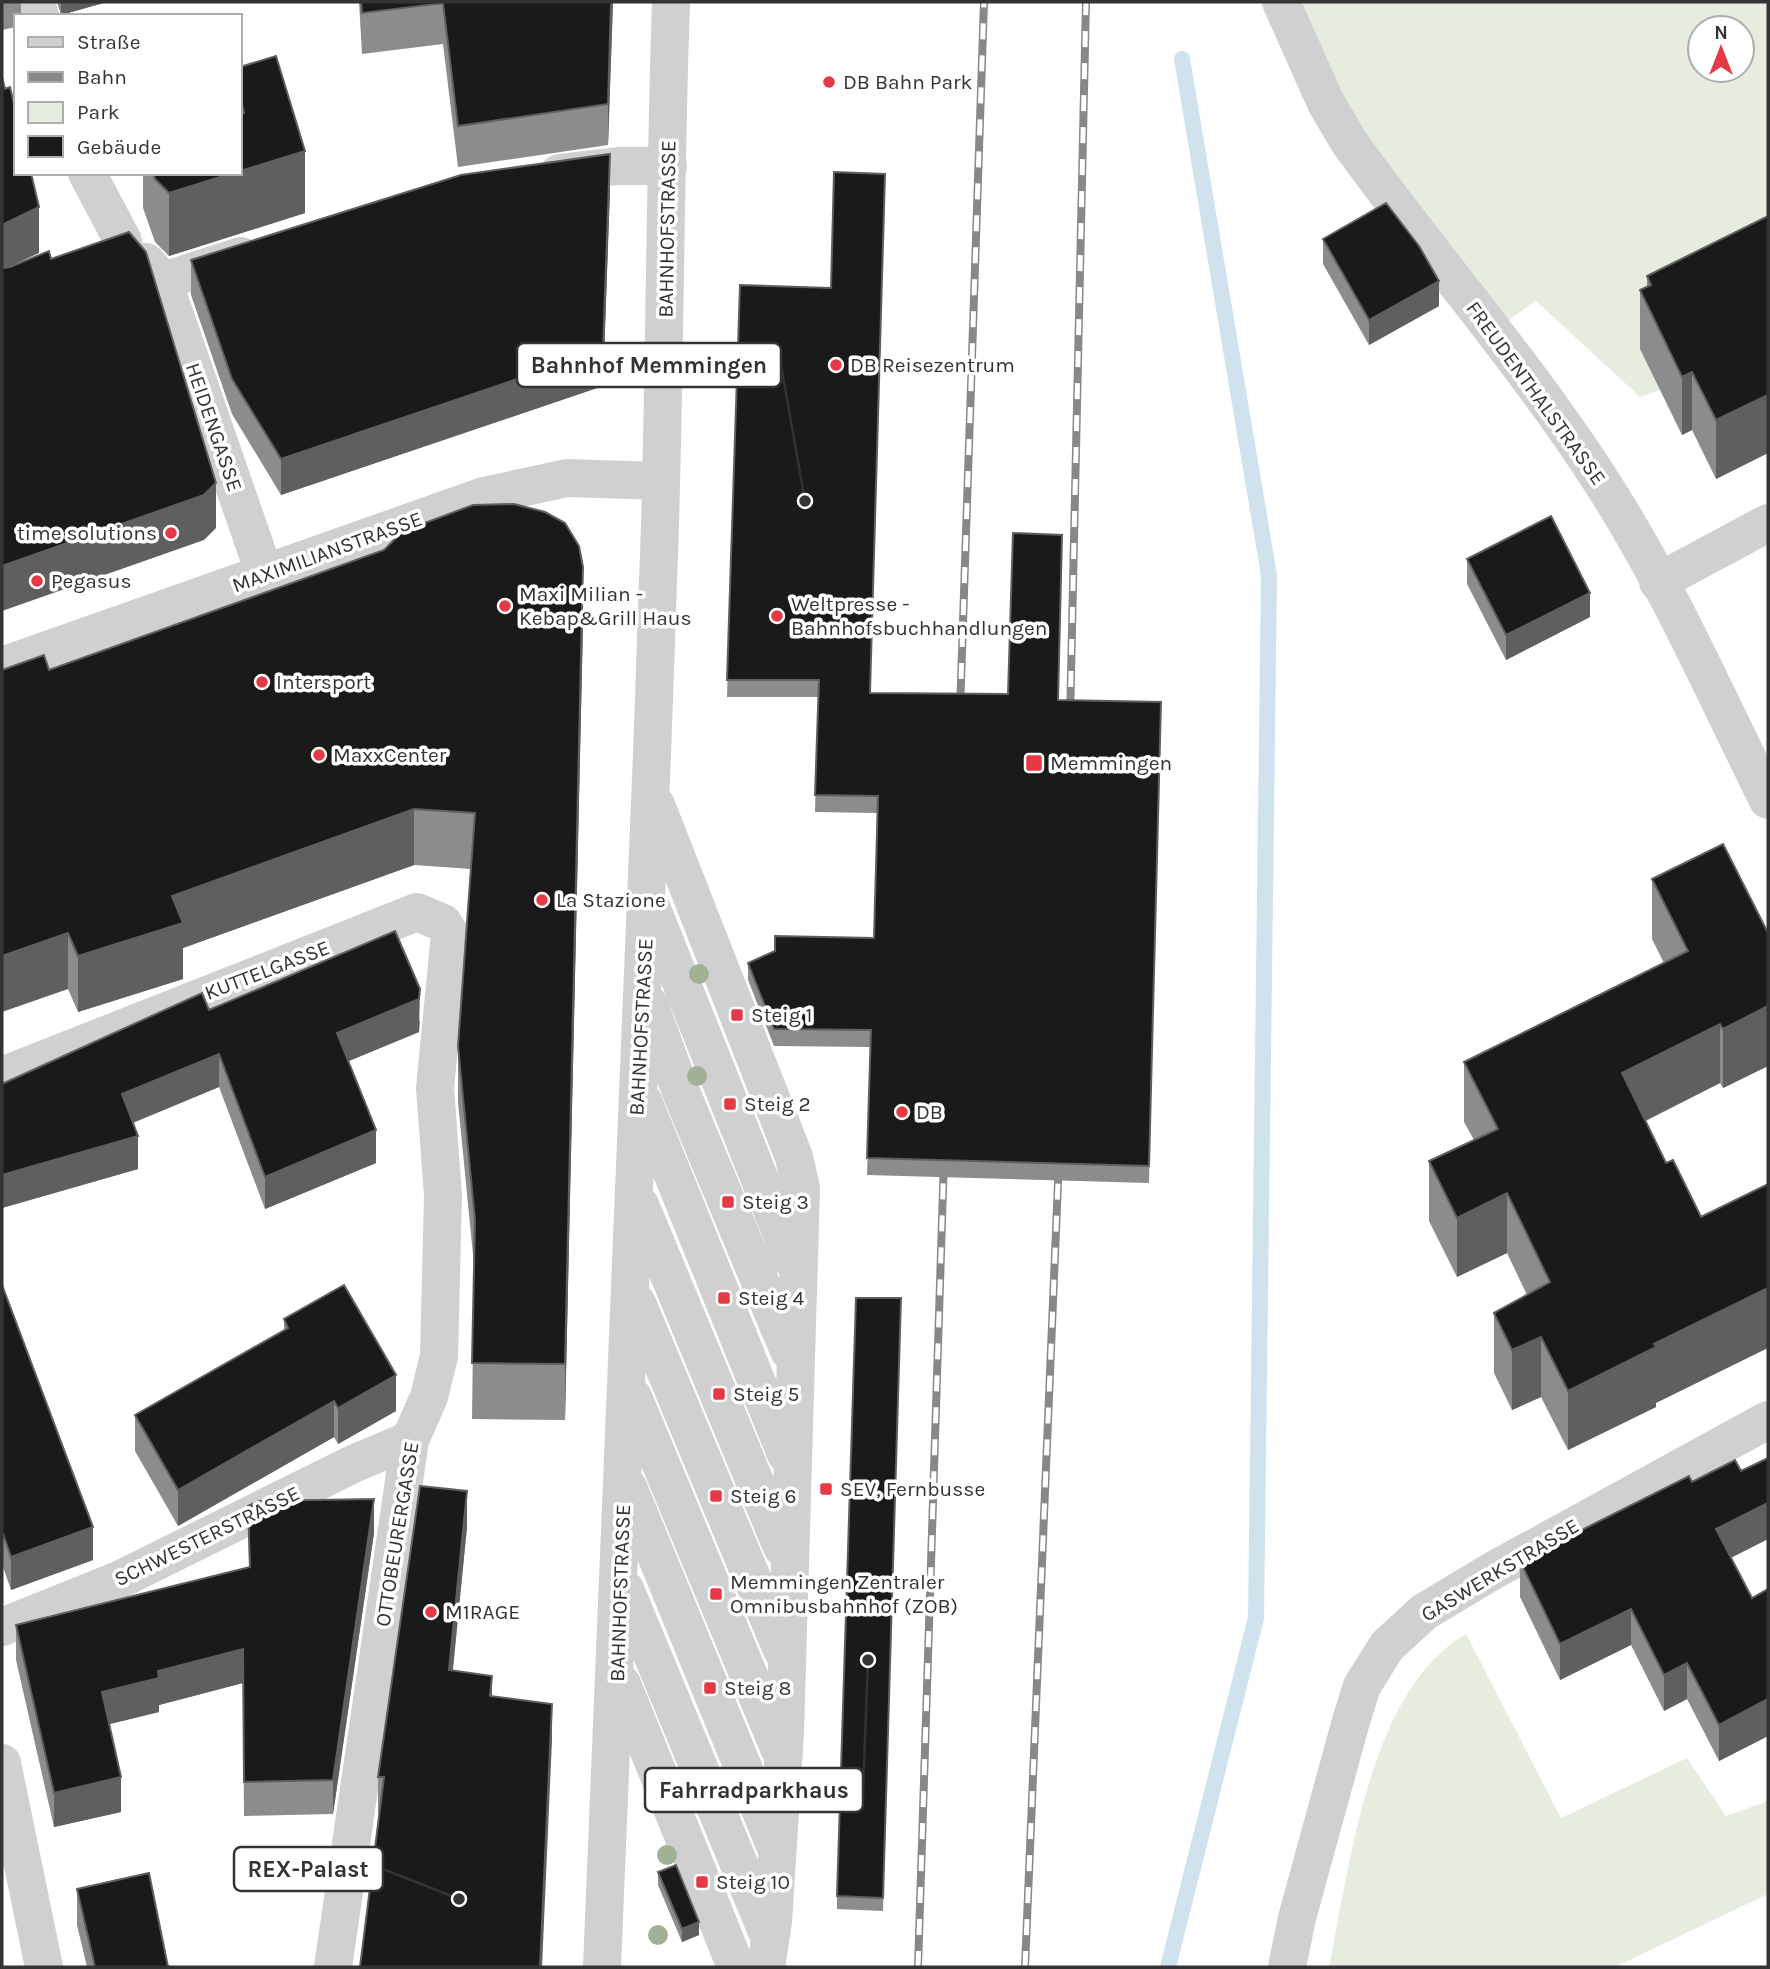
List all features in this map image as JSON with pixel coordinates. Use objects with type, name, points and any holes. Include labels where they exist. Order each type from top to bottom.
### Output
[{"type":"street","name":"BAHNHOFSTRASSE","points":[[603,1967],[625,1479],[637,1086],[644,989],[661,481],[671,2]]},
{"type":"street","name":"FREUDENTHALSTRASSE","points":[[1281,2],[1326,103],[1349,142],[1553,412],[1602,483],[1658,582],[1768,800]]},
{"type":"street","points":[[529,177],[618,166],[668,166]]},
{"type":"street","points":[[88,175],[123,241],[163,281],[281,243]]},
{"type":"street","points":[[87,256],[123,241]]},
{"type":"street","name":"HEIDENGASSE","points":[[163,281],[265,575]]},
{"type":"street","name":"MAXIMILIANSTRASSE","points":[[2,666],[484,496],[567,478],[661,481]]},
{"type":"street","points":[[1658,582],[1768,523]]},
{"type":"street","points":[[650,789],[797,1167],[801,1188],[796,1272],[783,1758],[778,1854],[768,1954]]},
{"type":"street","points":[[646,894],[796,1272]]},
{"type":"street","name":"KUTTELGASSE","points":[[2,1076],[417,912],[443,923],[450,934]]},
{"type":"street","name":"OTTOBEURERGASSE","points":[[333,1967],[410,1440],[429,1397],[439,1356],[443,1195],[435,1088],[450,934]]},
{"type":"street","points":[[644,989],[681,1092],[795,1366]]},
{"type":"street","points":[[637,1086],[791,1465]]},
{"type":"street","points":[[635,1194],[788,1562]]},
{"type":"street","points":[[632,1291],[787,1660]]},
{"type":"street","points":[[628,1385],[783,1758]]},
{"type":"street","name":"GASWERKSTRASSE","points":[[1287,1967],[1297,1918],[1351,1721],[1362,1686],[1387,1646],[1424,1612],[1494,1570],[1768,1420]]},
{"type":"street","name":"SCHWESTERSTRASSE","points":[[2,1627],[48,1611],[130,1574],[353,1464],[410,1440]]},
{"type":"street","points":[[625,1479],[778,1854]]},
{"type":"street","points":[[620,1577],[768,1954]]},
{"type":"street","points":[[617,1672],[736,1967]]},
{"type":"street","points":[[2,1763],[44,1967]]},
{"type":"green space","points":[[1281,2],[1768,2],[1768,271],[1659,390],[1640,397],[1536,301],[1492,332]]},
{"type":"green space","points":[[1466,1634],[1561,1818],[1687,1758],[1726,1816],[1768,1801],[1768,1894],[1615,1967],[1329,1967],[1356,1832],[1369,1783],[1386,1737],[1407,1695],[1433,1660]]},
{"type":"building","points":[[361,2],[611,2],[608,104],[458,126],[443,3],[362,13]]},
{"type":"building","points":[[276,56],[305,151],[242,170],[242,66]]},
{"type":"building","points":[[2,77],[5,89],[10,87],[14,104],[14,175],[31,175],[39,207],[2,225]]},
{"type":"building","points":[[610,154],[603,350],[281,459],[232,379],[191,260],[461,175]]},
{"type":"building","points":[[834,172],[885,174],[870,693],[1008,694],[1013,533],[1062,535],[1058,700],[1161,702],[1149,1166],[867,1158],[871,1030],[774,1029],[748,963],[775,951],[775,936],[874,938],[878,796],[815,795],[819,680],[727,680],[740,285],[831,288]]},
{"type":"building","points":[[154,175],[227,175],[169,193]]},
{"type":"building","points":[[1386,203],[1419,246],[1439,281],[1369,320],[1323,239]]},
{"type":"building","points":[[1768,216],[1768,395],[1716,420],[1692,372],[1682,377],[1640,290],[1651,285],[1647,276]]},
{"type":"building","points":[[129,232],[146,252],[216,483],[204,495],[2,566],[2,268],[49,251],[51,259]]},
{"type":"building","points":[[514,504],[545,512],[565,523],[579,546],[583,567],[565,1364],[472,1363],[475,1220],[458,1046],[475,813],[414,809],[172,896],[183,923],[78,956],[68,933],[2,956],[2,670],[44,655],[49,670],[384,550],[403,531],[473,505]]},
{"type":"building","points":[[1551,516],[1590,593],[1506,635],[1467,559]]},
{"type":"building","points":[[1723,844],[1768,933],[1768,1006],[1723,1029],[1720,1024],[1622,1073],[1666,1163],[1673,1160],[1701,1217],[1768,1184],[1768,1288],[1654,1344],[1656,1347],[1568,1391],[1541,1337],[1512,1350],[1494,1313],[1550,1282],[1507,1193],[1457,1218],[1429,1161],[1498,1129],[1464,1062],[1688,951],[1652,879]]},
{"type":"building","points":[[395,931],[420,989],[419,999],[337,1033],[376,1130],[265,1177],[219,1054],[122,1094],[138,1136],[2,1175],[2,1084],[202,993],[209,1010]]},
{"type":"building","points":[[2,1285],[93,1527],[11,1557],[2,1531]]},
{"type":"building","points":[[344,1285],[396,1375],[338,1408],[334,1401],[178,1490],[135,1415],[288,1328],[284,1319]]},
{"type":"building","points":[[856,1298],[901,1298],[883,1898],[837,1896]]},
{"type":"building","points":[[1768,1458],[1768,1503],[1716,1529],[1752,1598],[1768,1589],[1768,1699],[1719,1725],[1687,1663],[1664,1675],[1631,1609],[1560,1644],[1520,1561],[1689,1476],[1692,1482],[1735,1460],[1741,1471]]},
{"type":"building","points":[[420,1486],[467,1491],[449,1670],[492,1676],[490,1696],[552,1704],[540,1967],[360,1967],[384,1777],[378,1777]]},
{"type":"building","points":[[374,1499],[333,1780],[244,1782],[243,1649],[158,1671],[159,1678],[102,1692],[121,1777],[54,1793],[16,1625],[250,1567],[248,1506],[259,1501]]},
{"type":"building","points":[[676,1865],[699,1922],[682,1929],[658,1872]]},
{"type":"building","points":[[149,1873],[168,1967],[95,1967],[77,1889]]},
{"type":"waterway","points":[[1168,1967],[1256,1618],[1269,575],[1182,59]]},
{"type":"railway","points":[[960,711],[984,2]]},
{"type":"railway","points":[[1070,719],[1086,2]]},
{"type":"railway","points":[[918,1967],[944,1159]]},
{"type":"railway","points":[[1025,1967],[1059,1159]]},
{"type":"place","name":"DB Bahn Park","points":[[829,82]]},
{"type":"place","name":"DB Reisezentrum","points":[[836,365]]},
{"type":"place","name":"Bahnhof Memmingen","points":[[805,501]]},
{"type":"place","name":"time solutions","points":[[171,533]]},
{"type":"place","name":"Pegasus","points":[[37,581]]},
{"type":"place","name":"Maxi Milian - Kebap&Grill Haus","points":[[505,606]]},
{"type":"place","name":"Weltpresse - Bahnhofsbuchhandlungen","points":[[777,616]]},
{"type":"place","name":"Intersport","points":[[262,682]]},
{"type":"place","name":"MaxxCenter","points":[[319,755]]},
{"type":"place","name":"Memmingen","points":[[1034,763]]},
{"type":"place","name":"La Stazione","points":[[542,900]]},
{"type":"place","name":"Steig 1","points":[[737,1015]]},
{"type":"place","name":"Steig 2","points":[[730,1104]]},
{"type":"place","name":"DB","points":[[902,1112]]},
{"type":"place","name":"Steig 3","points":[[728,1202]]},
{"type":"place","name":"Steig 4","points":[[724,1298]]},
{"type":"place","name":"Steig 5","points":[[719,1394]]},
{"type":"place","name":"SEV, Fernbusse","points":[[826,1489]]},
{"type":"place","name":"Steig 6","points":[[716,1496]]},
{"type":"place","name":"Memmingen Zentraler Omnibusbahnhof (ZOB)","points":[[716,1594]]},
{"type":"place","name":"M1RAGE","points":[[431,1612]]},
{"type":"place","name":"Fahrradparkhaus","points":[[868,1660]]},
{"type":"place","name":"Steig 8","points":[[710,1688]]},
{"type":"place","name":"Steig 10","points":[[702,1882]]},
{"type":"place","name":"REX-Palast","points":[[459,1899]]}]
